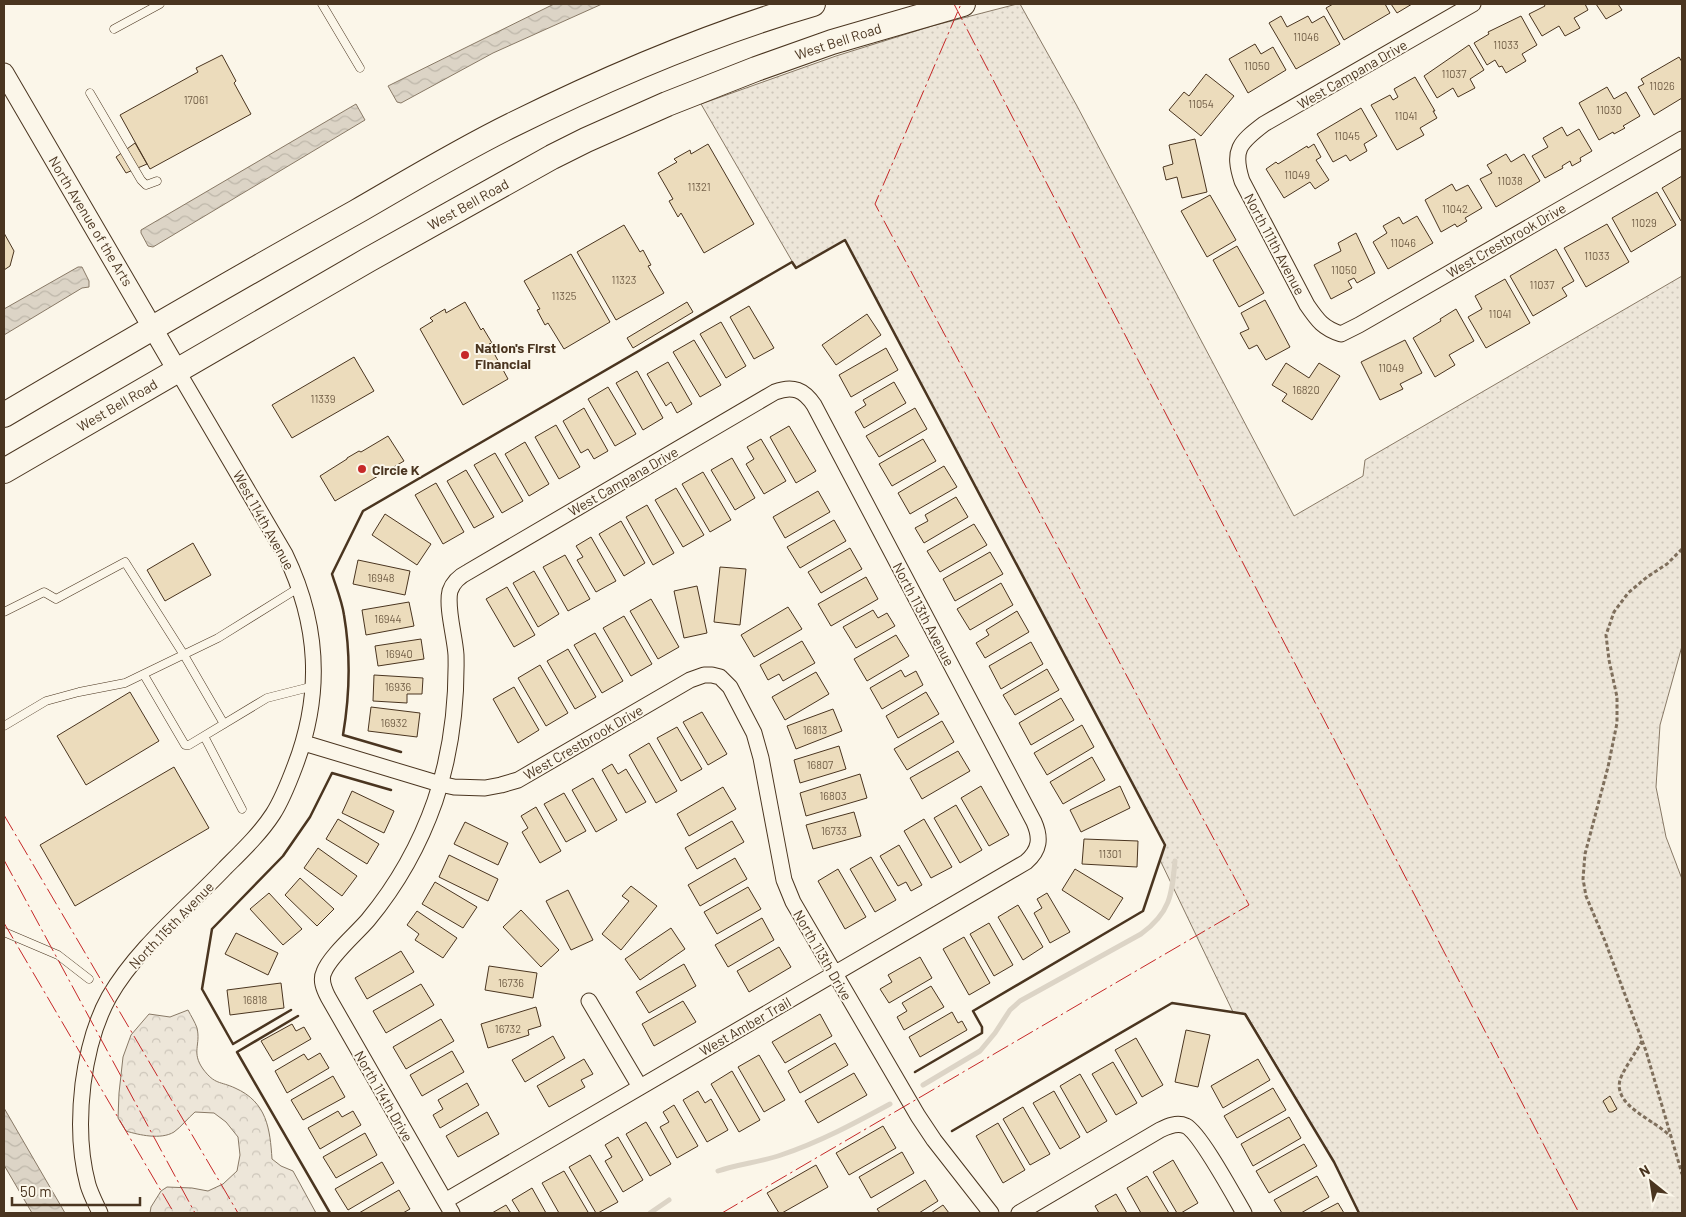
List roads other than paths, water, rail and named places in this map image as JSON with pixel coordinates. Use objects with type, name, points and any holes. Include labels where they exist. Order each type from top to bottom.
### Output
[{"type":"main road","points":[[4,415],[153,328],[510,126],[588,89],[670,54],[813,4]]},
{"type":"main road","name":"West Bell Road","points":[[4,471],[368,260],[586,140],[667,104],[756,68],[832,42],[963,4]]},
{"type":"street","name":"West Campana Drive","points":[[1238,151],[1246,138],[1264,124],[1473,4]]},
{"type":"street","name":"North Avenue of the Arts","points":[[4,75],[177,370]]},
{"type":"street","name":"West Crestbrook Drive","points":[[1328,330],[1341,334],[1360,325],[1682,139]]},
{"type":"street","name":"North 111th Avenue","points":[[1238,151],[1236,164],[1242,181],[1307,305],[1315,317],[1328,330]]},
{"type":"street","name":"West 114th Avenue","points":[[177,370],[285,554],[300,587],[310,622],[313,641],[314,686],[304,743]]},
{"type":"street","name":"West Campana Drive","points":[[440,784],[450,743],[456,696],[455,648],[450,596],[453,584],[468,572],[776,392],[791,388],[798,389]]},
{"type":"street","name":"North 113th Avenue","points":[[798,389],[814,405],[1025,804],[1037,829],[1039,844]]},
{"type":"street","name":"West Crestbrook Drive","points":[[304,743],[440,784],[485,788],[518,780],[690,680],[704,675],[712,675]]},
{"type":"street","name":"North 113th Drive","points":[[712,675],[720,677],[730,687],[754,733],[761,758],[781,870],[787,892],[911,1104],[934,1140],[991,1213]]},
{"type":"street","name":"North 115th Avenue","points":[[100,1213],[89,1186],[82,1154],[80,1113],[91,1041],[100,1016],[109,998],[141,952],[246,847],[273,815],[290,780],[304,743]]},
{"type":"street","name":"North 114th Drive","points":[[440,784],[427,821],[396,880],[368,920],[328,963],[322,976],[324,990],[448,1207]]},
{"type":"street","name":"West Amber Trail","points":[[448,1207],[640,1087],[1026,862],[1036,851],[1039,844]]},
{"type":"street","points":[[589,1001],[640,1087]]},
{"type":"street","points":[[1019,1213],[1167,1126],[1176,1124],[1190,1128],[1199,1139],[1244,1213]]},
{"type":"lane","points":[[114,29],[160,4]]},
{"type":"lane","points":[[322,4],[360,68]]},
{"type":"lane","points":[[90,93],[141,180],[146,185],[157,182]]},
{"type":"lane","points":[[4,612],[44,592],[56,599],[126,562],[224,724]]},
{"type":"lane","points":[[4,726],[46,702],[79,692],[125,684],[218,638],[300,587]]},
{"type":"lane","points":[[144,675],[185,745],[189,745],[268,698],[314,686]]},
{"type":"lane","points":[[204,736],[242,809]]},
{"type":"lane","points":[[4,932],[58,955],[89,978]]},
{"type":"water","points":[[554,4],[602,4],[493,53],[401,103],[397,102],[388,86]]},
{"type":"water","points":[[356,104],[365,120],[153,247],[148,246],[141,230]]},
{"type":"water","points":[[78,267],[82,267],[89,281],[89,287],[82,288],[4,335],[4,309]]},
{"type":"water","points":[[4,1108],[65,1213],[32,1213],[4,1165]]},
{"type":"waterway","points":[[923,1085],[980,1051],[1010,1010],[1020,1001],[1141,934],[1151,926],[1164,911],[1171,894],[1175,861]]},
{"type":"waterway","points":[[718,1171],[795,1150],[837,1132],[890,1104]]},
{"type":"waterway","points":[[650,1213],[669,1200]]},
{"type":"place","name":"Nation's First Financial","points":[[465,355]]},
{"type":"place","name":"Circle K","points":[[362,469]]}]
